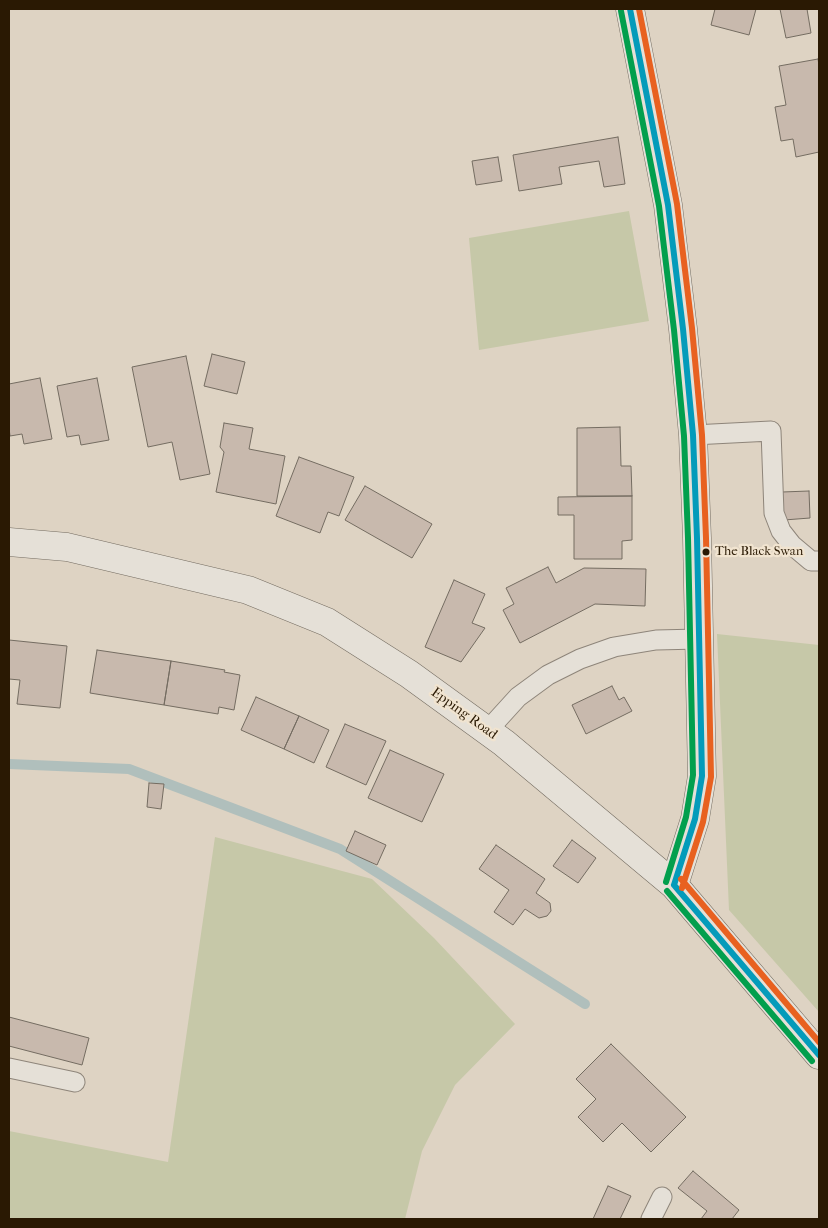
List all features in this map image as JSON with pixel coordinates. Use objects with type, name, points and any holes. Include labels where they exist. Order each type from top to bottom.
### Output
[{"type":"main road","points":[[630,9],[668,206],[683,329],[693,435],[702,776],[695,819],[674,885]]},
{"type":"main road","name":"Epping Road","points":[[9,542],[67,547],[248,590],[327,622],[409,674],[488,730],[674,885],[819,1055]]},
{"type":"lane","points":[[693,435],[771,431],[774,513],[781,531],[792,545],[811,561],[819,561]]},
{"type":"lane","points":[[488,730],[518,697],[548,675],[580,659],[614,647],[656,640],[699,639]]},
{"type":"lane","points":[[9,1068],[75,1082]]},
{"type":"lane","points":[[651,1219],[662,1197]]},
{"type":"green space","points":[[629,211],[649,321],[479,350],[469,238]]},
{"type":"green space","points":[[717,634],[819,645],[819,1012],[729,910]]},
{"type":"green space","points":[[215,837],[372,879],[434,938],[515,1024],[455,1085],[422,1151],[405,1219],[9,1219],[9,1131],[168,1162]]},
{"type":"building","points":[[715,9],[756,9],[749,35],[711,25]]},
{"type":"building","points":[[780,9],[807,9],[811,33],[786,38]]},
{"type":"building","points":[[818,59],[819,152],[796,157],[793,139],[781,141],[775,107],[786,105],[779,66]]},
{"type":"building","points":[[618,137],[625,184],[604,187],[599,161],[559,167],[562,184],[519,191],[513,155]]},
{"type":"building","points":[[498,157],[502,181],[476,185],[472,161]]},
{"type":"building","points":[[212,354],[245,362],[237,394],[204,386]]},
{"type":"building","points":[[186,356],[210,474],[180,480],[172,442],[148,447],[132,367]]},
{"type":"building","points":[[40,378],[52,439],[24,444],[22,434],[10,436],[9,384]]},
{"type":"building","points":[[97,378],[109,440],[81,445],[79,435],[67,437],[57,386]]},
{"type":"building","points":[[224,423],[253,428],[249,449],[285,456],[276,504],[216,492],[224,452],[220,447]]},
{"type":"building","points":[[620,427],[621,466],[631,466],[632,496],[577,496],[577,428]]},
{"type":"building","points":[[299,457],[354,477],[339,516],[328,512],[320,533],[276,516]]},
{"type":"building","points":[[365,486],[432,524],[412,558],[345,520]]},
{"type":"building","points":[[809,491],[810,518],[784,520],[782,492]]},
{"type":"building","points":[[632,496],[632,540],[622,541],[622,559],[574,559],[574,515],[558,515],[558,497]]},
{"type":"building","points":[[548,567],[556,583],[584,568],[646,569],[645,606],[595,604],[520,643],[503,610],[514,604],[506,588]]},
{"type":"building","points":[[454,580],[485,594],[472,623],[485,628],[461,662],[425,647]]},
{"type":"building","points":[[9,640],[67,646],[60,708],[17,704],[20,680],[9,679]]},
{"type":"building","points":[[97,650],[171,661],[164,705],[90,693]]},
{"type":"building","points":[[171,661],[225,670],[224,672],[240,675],[234,710],[219,707],[218,714],[164,705]]},
{"type":"building","points":[[612,686],[619,700],[624,697],[632,711],[586,734],[572,705]]},
{"type":"building","points":[[256,697],[299,716],[284,749],[241,730]]},
{"type":"building","points":[[299,716],[329,730],[314,763],[284,749]]},
{"type":"building","points":[[345,724],[386,741],[366,785],[326,767]]},
{"type":"building","points":[[390,750],[444,774],[422,822],[368,798]]},
{"type":"building","points":[[149,783],[164,784],[161,809],[147,807]]},
{"type":"building","points":[[355,831],[386,845],[377,865],[346,851]]},
{"type":"building","points":[[572,840],[596,858],[578,883],[553,866]]},
{"type":"building","points":[[496,845],[545,879],[536,893],[550,903],[551,911],[547,916],[539,918],[525,909],[513,925],[494,912],[509,890],[479,869]]},
{"type":"building","points":[[9,1017],[89,1038],[82,1065],[9,1046]]},
{"type":"building","points":[[611,1044],[686,1117],[651,1152],[622,1123],[603,1142],[578,1117],[596,1099],[576,1079]]},
{"type":"building","points":[[693,1171],[739,1210],[732,1219],[701,1219],[707,1211],[678,1188]]},
{"type":"building","points":[[608,1186],[631,1196],[620,1219],[593,1219]]},
{"type":"waterway","points":[[9,764],[129,769],[340,849],[585,1004]]},
{"type":"transit line","points":[[630,9],[668,205],[683,329],[693,435],[702,776],[695,819],[674,885]]},
{"type":"transit line","points":[[639,9],[677,204],[692,328],[702,435],[711,777],[703,822],[682,888]]},
{"type":"transit line","points":[[621,11],[659,206],[674,330],[684,436],[693,775],[686,817],[666,882]]},
{"type":"transit line","points":[[681,879],[819,1042]]},
{"type":"transit line","points":[[674,885],[819,1055]]},
{"type":"transit line","points":[[667,891],[812,1061]]},
{"type":"place","name":"The Black Swan","points":[[706,552]]}]
